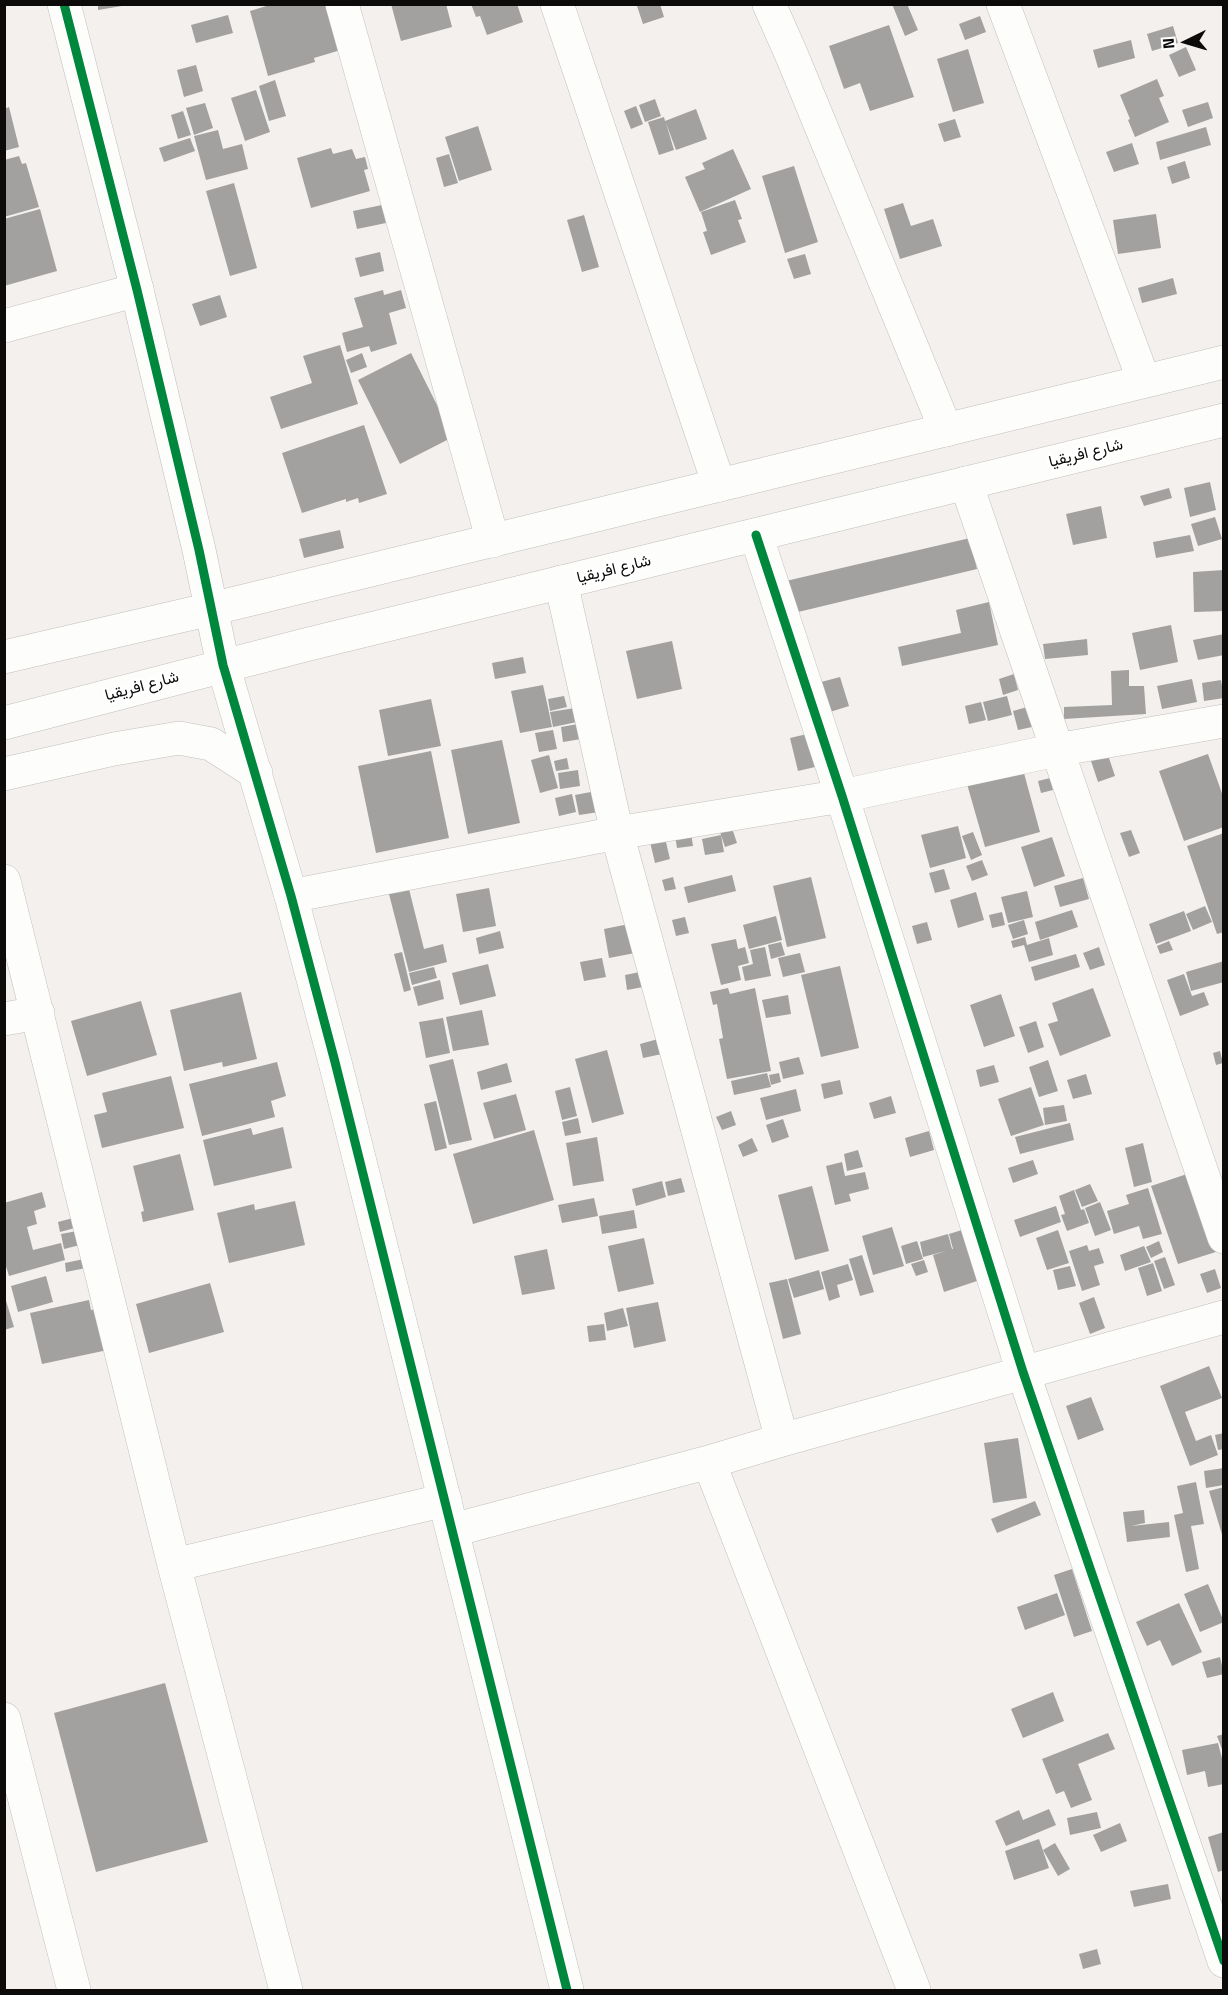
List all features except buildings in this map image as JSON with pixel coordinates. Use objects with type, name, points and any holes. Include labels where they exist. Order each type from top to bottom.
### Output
[{"type":"street","points":[[64,4],[137,290],[199,550],[223,665],[291,896],[567,1990]]},
{"type":"street","points":[[342,4],[493,540]]},
{"type":"street","points":[[557,4],[719,485]]},
{"type":"street","points":[[769,4],[946,430]]},
{"type":"street","points":[[1003,4],[1144,381]]},
{"type":"street","points":[[4,326],[137,290]]},
{"type":"street","points":[[4,657],[211,609],[1224,362]]},
{"type":"street","name":"شارع افريقيا","points":[[4,723],[223,665],[1224,420]]},
{"type":"street","points":[[966,483],[1224,1237]]},
{"type":"street","points":[[756,535],[842,796],[1023,1372],[1224,1961]]},
{"type":"street","points":[[561,582],[617,833],[782,1440]]},
{"type":"street","points":[[291,896],[617,833],[842,796],[1056,750],[1224,721]]},
{"type":"street","points":[[4,774],[114,749],[179,738],[211,744],[256,773]]},
{"type":"street","points":[[4,881],[174,1565],[286,1990]]},
{"type":"street","points":[[4,1019],[38,1013]]},
{"type":"street","points":[[174,1565],[449,1515],[709,1462],[1224,1317]]},
{"type":"street","points":[[709,1462],[914,1990]]},
{"type":"street","points":[[4,1719],[74,1990]]},
{"type":"cycle path","points":[[64,4],[137,290],[199,550],[223,665],[291,896],[335,1062],[567,1990]]},
{"type":"cycle path","points":[[756,535],[842,796],[1023,1372],[1224,1961]]}]
